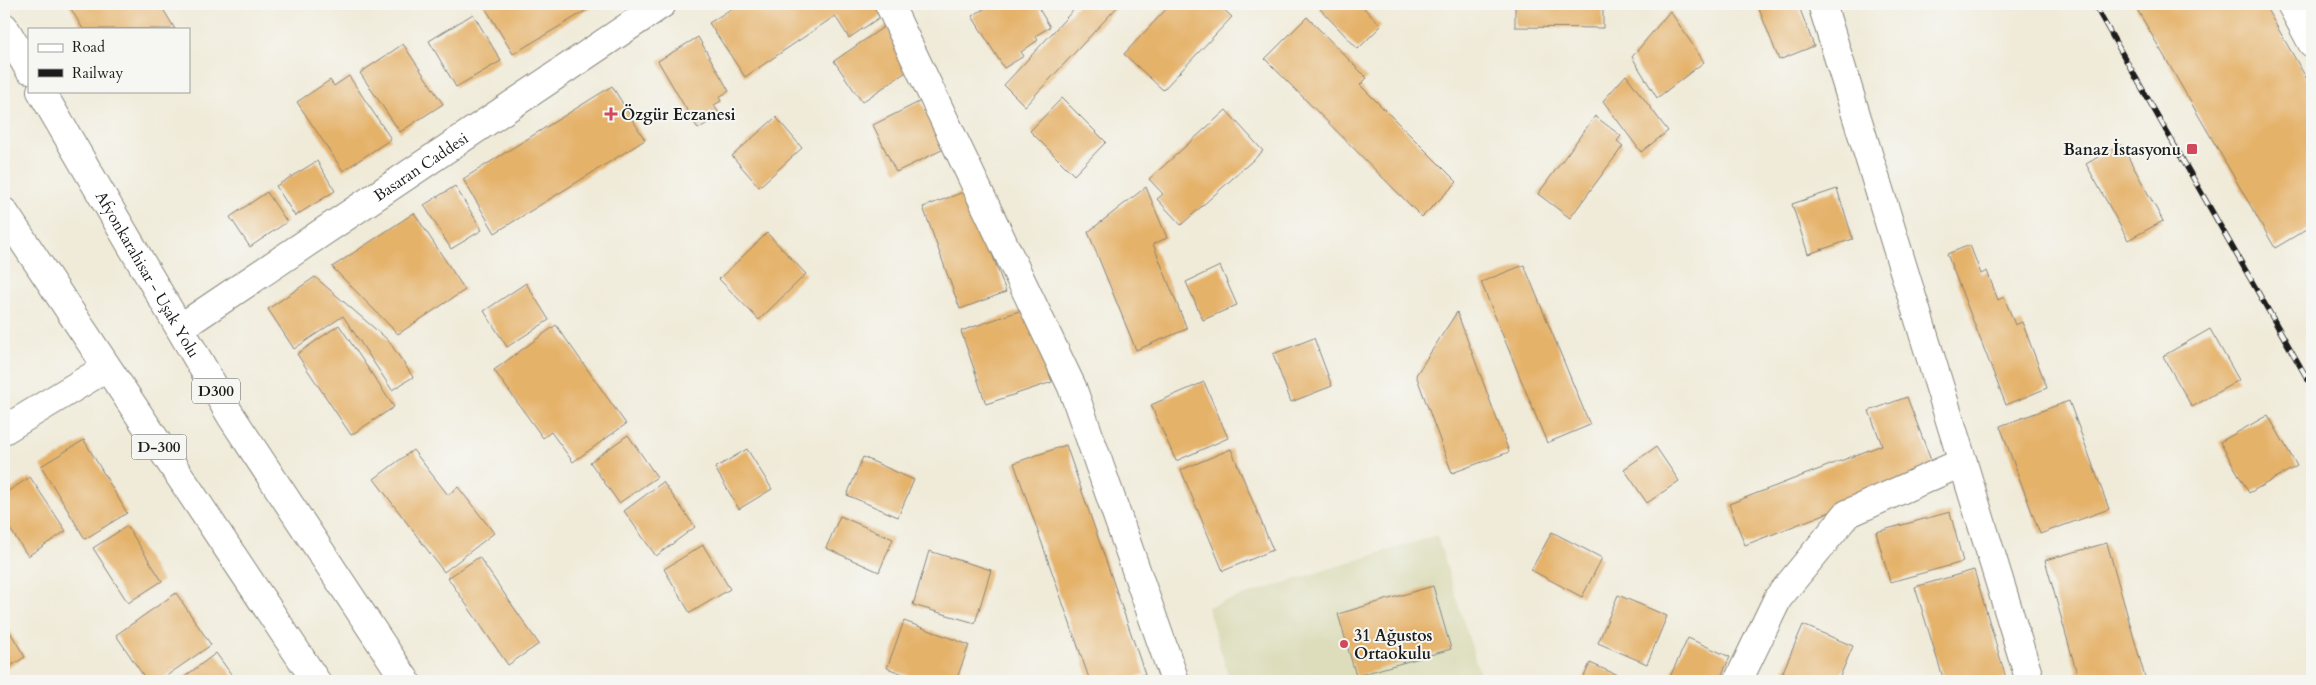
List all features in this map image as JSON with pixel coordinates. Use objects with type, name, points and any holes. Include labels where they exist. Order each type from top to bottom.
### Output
[{"type":"main road","name":"Basaran Caddesi","points":[[180,328],[662,4]]},
{"type":"main road","points":[[889,4],[1072,387],[1175,681]]},
{"type":"main road","points":[[1822,4],[2030,681]]},
{"type":"main road","points":[[2291,4],[2312,43]]},
{"type":"main road","points":[[4,27],[28,68]]},
{"type":"main road","name":"Afyonkarahisar - Uşak Yolu","points":[[43,92],[232,416],[406,681]]},
{"type":"main road","name":"D-300","points":[[4,212],[316,681]]},
{"type":"main road","points":[[4,430],[106,368]]},
{"type":"main road","points":[[1738,681],[1778,598],[1848,514],[1963,462]]},
{"type":"shaded area","name":"31 Ağustos Ortaokulu","points":[[1437,535],[1482,681],[1230,681],[1207,607]]},
{"type":"building","points":[[68,4],[160,4],[174,28],[82,28]]},
{"type":"building","points":[[483,4],[597,4],[513,54]]},
{"type":"building","points":[[739,4],[880,4],[886,13],[849,38],[835,16],[745,77],[709,23]]},
{"type":"building","points":[[963,4],[975,4],[967,9]]},
{"type":"building","points":[[992,4],[1036,4],[1050,27],[1035,36],[1038,40],[1021,52],[1024,56],[1004,68],[972,16]]},
{"type":"building","points":[[1079,4],[1120,4],[1025,106],[1004,85]]},
{"type":"building","points":[[1171,4],[1218,4],[1232,17],[1163,90],[1124,54]]},
{"type":"building","points":[[1236,4],[1246,4],[1242,9]]},
{"type":"building","points":[[1326,4],[1360,4],[1381,26],[1358,49],[1320,9]]},
{"type":"building","points":[[1515,4],[1603,4],[1603,28],[1515,27]]},
{"type":"building","points":[[1757,4],[1798,4],[1814,46],[1779,60]]},
{"type":"building","points":[[2134,4],[2264,4],[2312,88],[2312,226],[2275,248]]},
{"type":"building","points":[[1670,11],[1704,62],[1657,98],[1632,57]]},
{"type":"building","points":[[473,14],[501,61],[456,87],[429,41]]},
{"type":"building","points":[[1307,17],[1367,78],[1360,85],[1457,182],[1422,217],[1265,59]]},
{"type":"building","points":[[888,24],[906,72],[862,102],[834,61]]},
{"type":"building","points":[[698,37],[729,91],[719,97],[721,101],[714,105],[720,115],[698,129],[658,61]]},
{"type":"building","points":[[403,44],[443,104],[400,132],[360,73]]},
{"type":"building","points":[[1626,75],[1668,131],[1641,152],[1603,101]]},
{"type":"building","points":[[349,76],[391,139],[343,171],[297,102],[330,80],[334,86]]},
{"type":"building","points":[[612,86],[645,140],[495,233],[463,179]]},
{"type":"building","points":[[1062,98],[1106,142],[1074,175],[1030,131]]},
{"type":"building","points":[[921,101],[944,149],[896,172],[873,125]]},
{"type":"building","points":[[1226,110],[1263,151],[1181,225],[1157,199],[1163,194],[1149,179]]},
{"type":"building","points":[[1595,116],[1621,136],[1617,141],[1623,146],[1570,218],[1538,194]]},
{"type":"building","points":[[776,117],[802,148],[759,187],[732,156]]},
{"type":"building","points":[[2121,144],[2163,221],[2128,240],[2086,164]]},
{"type":"building","points":[[317,161],[335,191],[295,216],[276,186]]},
{"type":"building","points":[[455,186],[482,230],[451,249],[424,205]]},
{"type":"building","points":[[1146,187],[1167,238],[1153,244],[1187,329],[1136,350],[1088,232]]},
{"type":"building","points":[[1837,189],[1853,239],[1808,254],[1792,204]]},
{"type":"building","points":[[969,190],[1006,292],[960,309],[923,207]]},
{"type":"building","points":[[267,192],[287,222],[250,247],[230,217]]},
{"type":"building","points":[[414,213],[465,290],[398,334],[332,267]]},
{"type":"building","points":[[767,233],[806,274],[759,320],[719,279]]},
{"type":"building","points":[[1970,245],[1981,274],[1987,271],[1998,300],[2004,297],[2015,325],[2022,322],[2047,388],[2006,405],[1947,254]]},
{"type":"building","points":[[1524,265],[1590,425],[1547,443],[1481,282]]},
{"type":"building","points":[[1220,266],[1237,305],[1203,320],[1186,282]]},
{"type":"building","points":[[315,277],[388,340],[413,377],[392,390],[343,316],[294,349],[268,309]]},
{"type":"building","points":[[526,283],[549,320],[507,347],[484,311]]},
{"type":"building","points":[[1028,308],[1052,382],[986,404],[961,331]]},
{"type":"building","points":[[1457,312],[1509,452],[1452,473],[1416,375]]},
{"type":"building","points":[[339,325],[394,407],[351,435],[297,354]]},
{"type":"building","points":[[556,325],[626,424],[573,462],[551,432],[543,438],[494,370]]},
{"type":"building","points":[[2210,329],[2239,380],[2192,407],[2163,356]]},
{"type":"building","points":[[1314,338],[1332,386],[1291,402],[1273,354]]},
{"type":"building","points":[[1204,382],[1228,438],[1176,461],[1151,405]]},
{"type":"building","points":[[1907,397],[1935,471],[1745,545],[1729,504],[1882,445],[1869,411]]},
{"type":"building","points":[[2069,401],[2109,509],[2040,534],[2000,426]]},
{"type":"building","points":[[2268,415],[2297,466],[2249,493],[2220,442]]},
{"type":"building","points":[[628,435],[657,477],[619,503],[590,462]]},
{"type":"building","points":[[84,440],[127,513],[85,539],[41,466]]},
{"type":"building","points":[[1066,445],[1145,674],[1123,681],[1090,681],[1014,463]]},
{"type":"building","points":[[1656,447],[1679,481],[1647,503],[1624,469]]},
{"type":"building","points":[[747,449],[772,489],[739,509],[715,468]]},
{"type":"building","points":[[1231,449],[1273,550],[1223,571],[1181,470]]},
{"type":"building","points":[[413,450],[448,495],[458,487],[494,533],[444,572],[374,479]]},
{"type":"building","points":[[863,457],[914,480],[898,517],[847,495]]},
{"type":"building","points":[[30,477],[66,531],[28,556],[4,520],[4,494]]},
{"type":"building","points":[[663,482],[695,527],[656,556],[624,511]]},
{"type":"building","points":[[1950,512],[1963,562],[1890,582],[1876,532]]},
{"type":"building","points":[[840,516],[893,539],[879,572],[826,548]]},
{"type":"building","points":[[127,526],[162,581],[128,603],[93,548]]},
{"type":"building","points":[[1552,532],[1602,558],[1582,597],[1531,570]]},
{"type":"building","points":[[2107,543],[2146,681],[2079,681],[2045,560]]},
{"type":"building","points":[[703,545],[730,589],[690,613],[664,569]]},
{"type":"building","points":[[929,551],[991,570],[975,623],[913,605]]},
{"type":"building","points":[[479,557],[539,644],[508,665],[448,578]]},
{"type":"building","points":[[1974,570],[2006,678],[1994,681],[1944,681],[1915,587]]},
{"type":"building","points":[[1433,586],[1451,649],[1356,676],[1338,614]]},
{"type":"building","points":[[176,593],[211,645],[159,681],[147,681],[116,635]]},
{"type":"building","points":[[1618,595],[1667,616],[1647,664],[1598,643]]},
{"type":"building","points":[[904,621],[969,645],[956,681],[922,681],[887,668]]},
{"type":"building","points":[[4,622],[25,657],[4,670]]},
{"type":"building","points":[[1803,625],[1853,646],[1838,681],[1779,681]]},
{"type":"building","points":[[1688,638],[1730,657],[1719,681],[1668,681]]},
{"type":"building","points":[[216,653],[236,681],[179,681]]},
{"type":"building","points":[[1590,663],[1631,681],[1582,681]]},
{"type":"railway","points":[[2094,4],[2312,387]]},
{"type":"place","name":"Özgür Eczanesi","points":[[611,114]]},
{"type":"place","name":"Banaz İstasyonu","points":[[2192,149]]},
{"type":"place","name":"31 Ağustos Ortaokulu","points":[[1344,644]]}]
